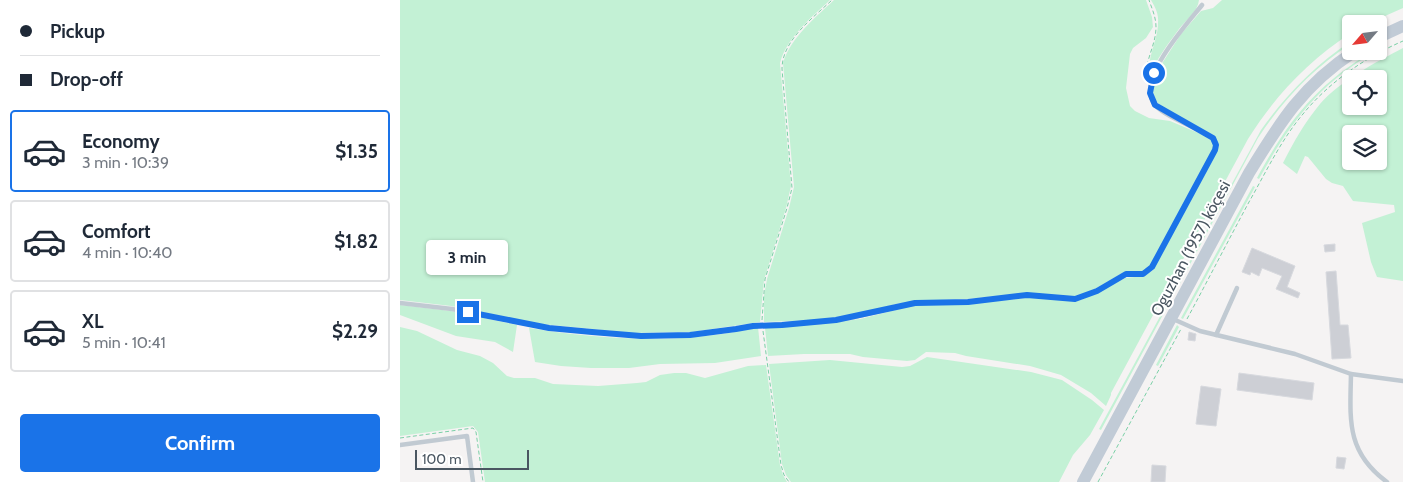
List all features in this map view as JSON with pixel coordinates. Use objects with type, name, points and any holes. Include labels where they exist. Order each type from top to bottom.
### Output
[{"type":"main road","points":[[1388,33],[1403,26]]},
{"type":"main road","name":"Oguzhan (1957) köçesi","points":[[1083,482],[1249,173],[1278,125],[1305,92],[1342,60]]},
{"type":"lane","points":[[400,303],[452,309],[549,328],[631,336],[690,335],[762,325],[831,321],[915,303],[968,302],[1027,295],[1075,299],[1097,291],[1126,274],[1143,274],[1156,261],[1215,150],[1216,145],[1213,138],[1160,110],[1155,105],[1150,93],[1154,73],[1159,63],[1202,5]]},
{"type":"lane","points":[[1216,335],[1237,288]]},
{"type":"lane","points":[[1171,318],[1192,328],[1295,354],[1352,374],[1403,381]]},
{"type":"lane","points":[[1352,374],[1350,412],[1356,444],[1364,461],[1387,482]]},
{"type":"lane","points":[[400,445],[467,436],[473,482]]},
{"type":"path","points":[[789,482],[784,476],[781,465],[762,325],[765,279],[792,188],[782,60],[789,46],[802,29],[832,0]]},
{"type":"path","points":[[1148,0],[1154,14],[1156,26],[1155,37],[1146,69],[1146,82],[1150,93]]},
{"type":"path","points":[[1098,482],[1288,134],[1303,114],[1327,90],[1355,68],[1403,41]]},
{"type":"green space","points":[[400,0],[830,0],[794,36],[780,63],[791,186],[764,280],[760,322],[692,332],[633,333],[541,324],[451,306],[400,300]]},
{"type":"green space","points":[[834,0],[1146,0],[1152,17],[1153,27],[1146,38],[1133,48],[1130,54],[1126,88],[1130,106],[1135,111],[1149,118],[1170,121],[1208,137],[1214,142],[1214,147],[1152,265],[1143,271],[1124,272],[1097,288],[1075,297],[1028,293],[967,299],[915,301],[821,320],[764,322],[764,296],[767,279],[794,187],[783,63],[798,36]]},
{"type":"green space","points":[[1151,0],[1199,0],[1194,12],[1163,52],[1150,77],[1149,70],[1158,20]]},
{"type":"green space","points":[[1222,0],[1403,0],[1403,8],[1387,15],[1342,15],[1342,39],[1321,55],[1294,80],[1258,123],[1111,393],[1106,406],[1091,393],[1061,375],[1030,366],[955,353],[926,352],[915,360],[907,361],[850,354],[768,356],[765,328],[860,319],[915,305],[967,304],[1035,297],[1081,300],[1125,278],[1144,276],[1153,270],[1219,145],[1215,137],[1162,107],[1156,101],[1153,92],[1155,79],[1159,68],[1181,34],[1201,11],[1213,8]]},
{"type":"green space","points":[[1342,47],[1342,50],[1311,74],[1288,98],[1258,138],[1101,430],[1099,429],[1261,130],[1302,81]]},
{"type":"green space","points":[[1403,48],[1403,281],[1377,277],[1371,262],[1362,223],[1395,212],[1394,205],[1353,201],[1343,186],[1326,179],[1308,157],[1305,156],[1297,174],[1283,163],[1304,125],[1320,104],[1342,85],[1342,115],[1387,115],[1387,70],[1364,70],[1382,60],[1388,60],[1388,57]]},
{"type":"green space","points":[[1362,60],[1345,70],[1353,64]]},
{"type":"green space","points":[[1342,72],[1295,122],[1259,179],[1257,178],[1292,122],[1319,91]]},
{"type":"green space","points":[[1253,186],[1255,187],[1183,319],[1181,318]]},
{"type":"green space","points":[[400,305],[451,311],[517,325],[513,352],[495,342],[456,336],[400,315]]},
{"type":"green space","points":[[1177,325],[1179,327],[1158,366],[1156,365]]},
{"type":"green space","points":[[400,327],[417,331],[457,350],[480,356],[493,363],[507,376],[535,378],[553,384],[598,386],[637,383],[646,382],[660,375],[674,373],[686,373],[705,378],[748,366],[766,365],[780,465],[787,482],[485,482],[478,432],[473,426],[400,436]]},
{"type":"green space","points":[[758,327],[761,356],[715,363],[660,364],[629,368],[591,368],[535,362],[529,328],[615,338],[644,339],[730,333]]},
{"type":"green space","points":[[927,357],[1031,372],[1062,380],[1104,410],[1090,435],[1073,455],[1059,482],[791,482],[782,464],[769,364],[830,360],[902,367],[910,366]]},
{"type":"building","points":[[1335,244],[1335,251],[1325,252],[1324,245]]},
{"type":"building","points":[[1252,248],[1295,266],[1287,287],[1300,293],[1298,298],[1276,289],[1282,276],[1262,268],[1259,276],[1251,272],[1250,275],[1242,272]]},
{"type":"building","points":[[1336,271],[1340,325],[1348,325],[1351,358],[1332,359],[1326,272]]},
{"type":"building","points":[[1189,332],[1196,334],[1195,341],[1188,340]]},
{"type":"building","points":[[1239,373],[1314,383],[1312,400],[1237,390]]},
{"type":"building","points":[[1201,386],[1221,389],[1216,426],[1196,424]]},
{"type":"building","points":[[1337,457],[1346,458],[1344,469],[1336,468]]},
{"type":"building","points":[[1152,465],[1166,466],[1165,482],[1151,482]]},
{"type":"route","points":[[468,312],[549,328],[641,336],[690,335],[762,325],[821,322],[850,318],[915,303],[968,302],[1027,295],[1080,298],[1097,291],[1126,274],[1143,274],[1152,267],[1215,150],[1216,145],[1213,138],[1160,110],[1155,105],[1150,93],[1154,73]]}]
